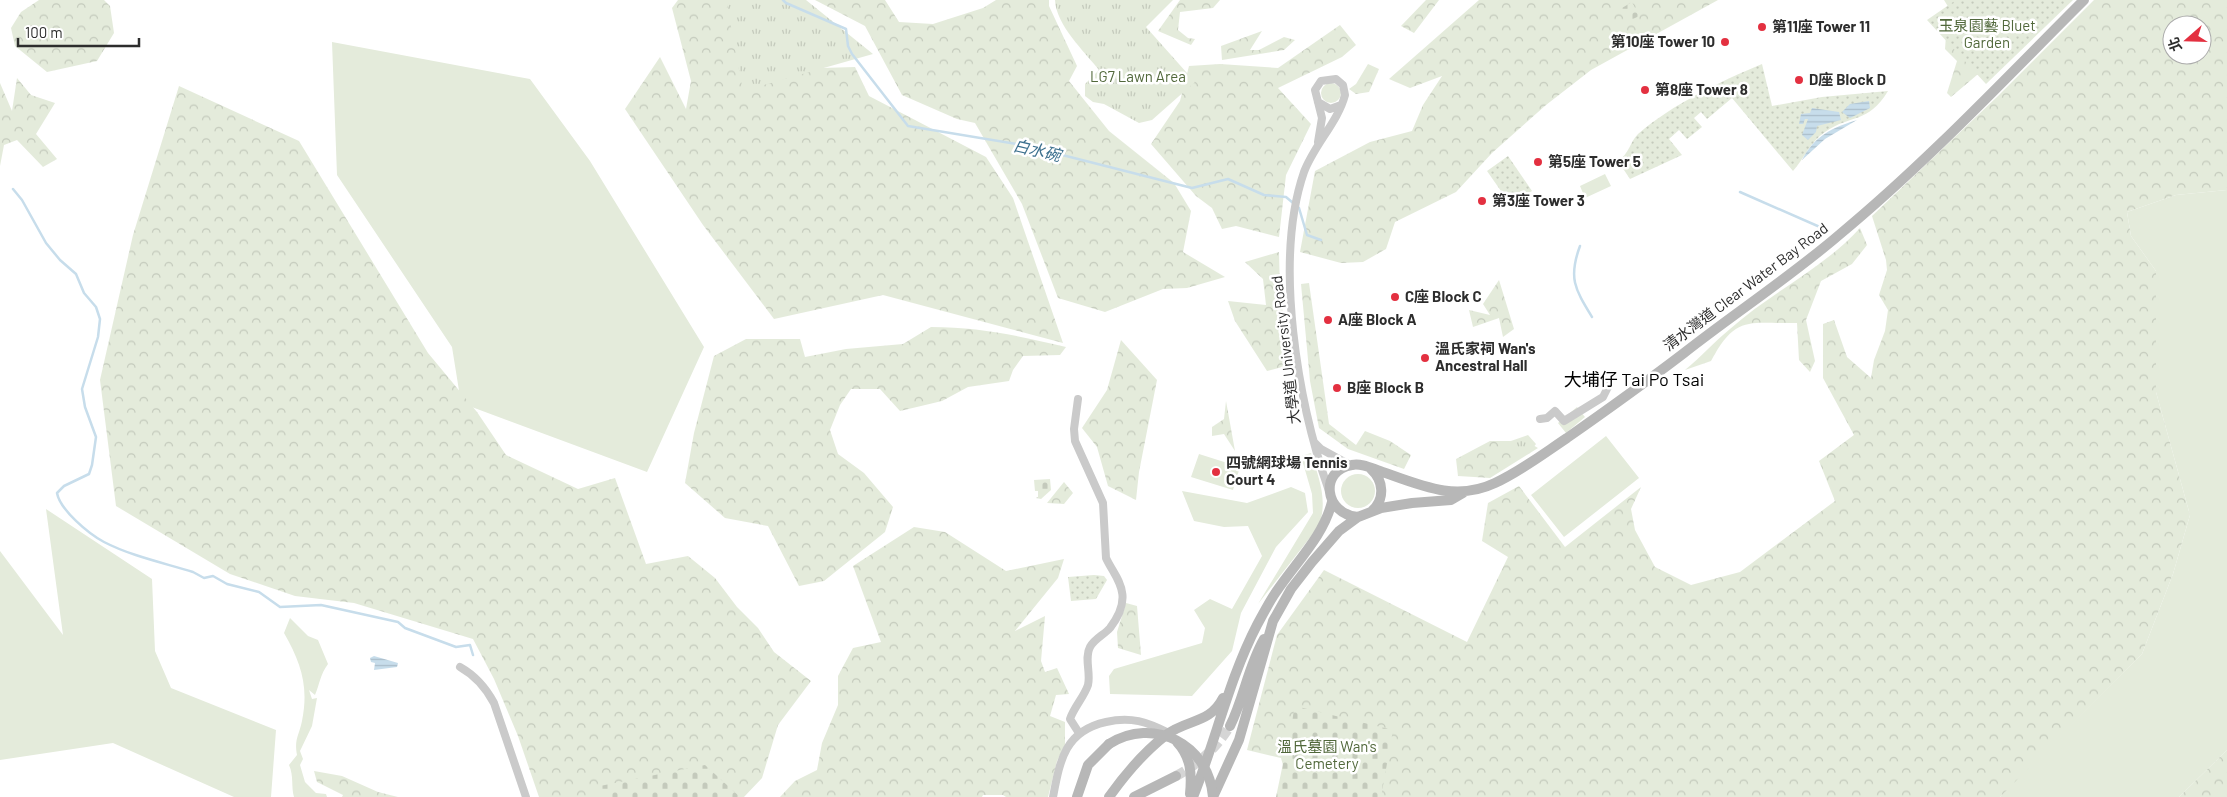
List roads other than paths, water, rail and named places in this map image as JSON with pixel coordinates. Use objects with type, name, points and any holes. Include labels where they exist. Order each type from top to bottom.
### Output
[{"type":"main road","name":"清水灣道 Clear Water Bay Road","points":[[1213,797],[1239,740],[1270,627],[1286,597],[1339,530],[1358,517],[1372,512],[1412,503],[1451,500],[1463,493],[1497,482],[1536,459],[1631,394],[1848,228],[1983,102],[2084,0]]},
{"type":"main road","name":"清水灣道 Clear Water Bay Road","points":[[1350,465],[1365,466],[1419,485],[1463,493]]},
{"type":"main road","points":[[1109,797],[1136,762],[1169,733],[1213,713],[1218,707],[1270,601],[1327,521],[1331,498],[1330,486],[1336,473],[1350,465]]},
{"type":"main road","points":[[1365,466],[1377,474],[1382,487],[1380,500],[1372,512]]},
{"type":"main road","points":[[1331,498],[1341,512],[1358,517]]},
{"type":"main road","points":[[1230,726],[1256,653],[1270,627]]},
{"type":"main road","points":[[1191,797],[1210,755],[1237,670]]},
{"type":"main road","points":[[1077,797],[1088,766],[1109,744],[1128,735],[1142,732],[1157,733],[1177,740],[1194,752],[1203,764],[1211,784],[1213,797]]},
{"type":"main road","points":[[1169,733],[1183,749],[1188,760],[1192,774],[1191,797]]},
{"type":"main road","points":[[1134,797],[1176,776]]},
{"type":"street","points":[[1331,78],[1340,81],[1345,90],[1344,100],[1341,105],[1330,109],[1320,105],[1316,100],[1315,90],[1321,81],[1331,78]]},
{"type":"street","name":"大學道 University Road","points":[[1316,100],[1322,118],[1318,142]]},
{"type":"street","name":"大學道 University Road","points":[[1331,498],[1311,438],[1295,340],[1290,251],[1297,198],[1311,156],[1341,105]]},
{"type":"street","points":[[1540,419],[1547,418],[1555,411],[1564,421],[1602,397],[1609,385]]},
{"type":"street","points":[[1078,399],[1074,429],[1075,441],[1103,503],[1106,558],[1108,564],[1117,575],[1122,588],[1121,611],[1110,628],[1092,645],[1088,654],[1088,684],[1070,719],[1079,733]]},
{"type":"street","name":"大學道 University Road","points":[[1311,438],[1321,449],[1350,465]]},
{"type":"street","points":[[460,667],[487,690],[494,703],[526,797]]},
{"type":"street","points":[[1053,797],[1060,764],[1070,744],[1079,733],[1100,723],[1134,719],[1146,722],[1169,733]]},
{"type":"water","points":[[1869,101],[1870,108],[1850,118],[1842,112],[1850,104]]},
{"type":"water","points":[[1812,108],[1839,112],[1841,120],[1817,126],[1816,132],[1808,140],[1802,135],[1808,119],[1805,119],[1803,124],[1799,124],[1801,114],[1810,113]]},
{"type":"water","points":[[1857,120],[1825,139],[1802,160],[1807,151],[1819,138],[1840,126]]},
{"type":"water","points":[[374,656],[398,663],[397,667],[374,670],[375,663],[371,662],[370,658]]},
{"type":"waterway","name":"白水碗","points":[[783,0],[846,29],[848,46],[852,54],[908,126],[1023,145],[1192,188],[1228,179],[1264,195],[1286,197],[1299,208],[1307,235],[1321,240]]},
{"type":"waterway","points":[[13,189],[22,200],[46,243],[60,260],[76,274],[84,293],[96,307],[100,319],[98,337],[82,389],[85,407],[96,437],[92,465],[89,474],[64,486],[57,493],[59,500],[69,514],[83,527],[114,547],[193,572],[204,578],[213,576],[227,584],[259,592],[280,607],[321,605],[398,622],[405,628],[456,647],[470,645],[473,655]]},
{"type":"waterway","points":[[1740,192],[1829,231]]},
{"type":"waterway","points":[[1580,246],[1574,267],[1575,283],[1581,299],[1592,317]]},
{"type":"tunnel","points":[[1176,776],[1206,755],[1230,726]]},
{"type":"place","name":"第11座 Tower 11","points":[[1762,27]]},
{"type":"place","name":"第10座 Tower 10","points":[[1725,42]]},
{"type":"place","name":"D座 Block D","points":[[1799,80]]},
{"type":"place","name":"第8座 Tower 8","points":[[1645,90]]},
{"type":"place","name":"第5座 Tower 5","points":[[1538,162]]},
{"type":"place","name":"第3座 Tower 3","points":[[1482,201]]},
{"type":"place","name":"C座 Block C","points":[[1395,297]]},
{"type":"place","name":"A座 Block A","points":[[1328,320]]},
{"type":"place","name":"溫氏家祠 Wan's Ancestral Hall","points":[[1425,358]]},
{"type":"place","name":"B座 Block B","points":[[1337,388]]},
{"type":"place","name":"四號網球場 Tennis Court 4","points":[[1216,472]]},
{"type":"district","name":"大埔仔 Tai Po Tsai","points":[[1634,380]]},
{"type":"park label","name":"玉泉園藝 Bluet Garden","points":[[1987,34]]},
{"type":"park label","name":"LG7 Lawn Area","points":[[1138,77]]},
{"type":"park label","name":"溫氏墓園 Wan's Cemetery","points":[[1327,756]]}]
